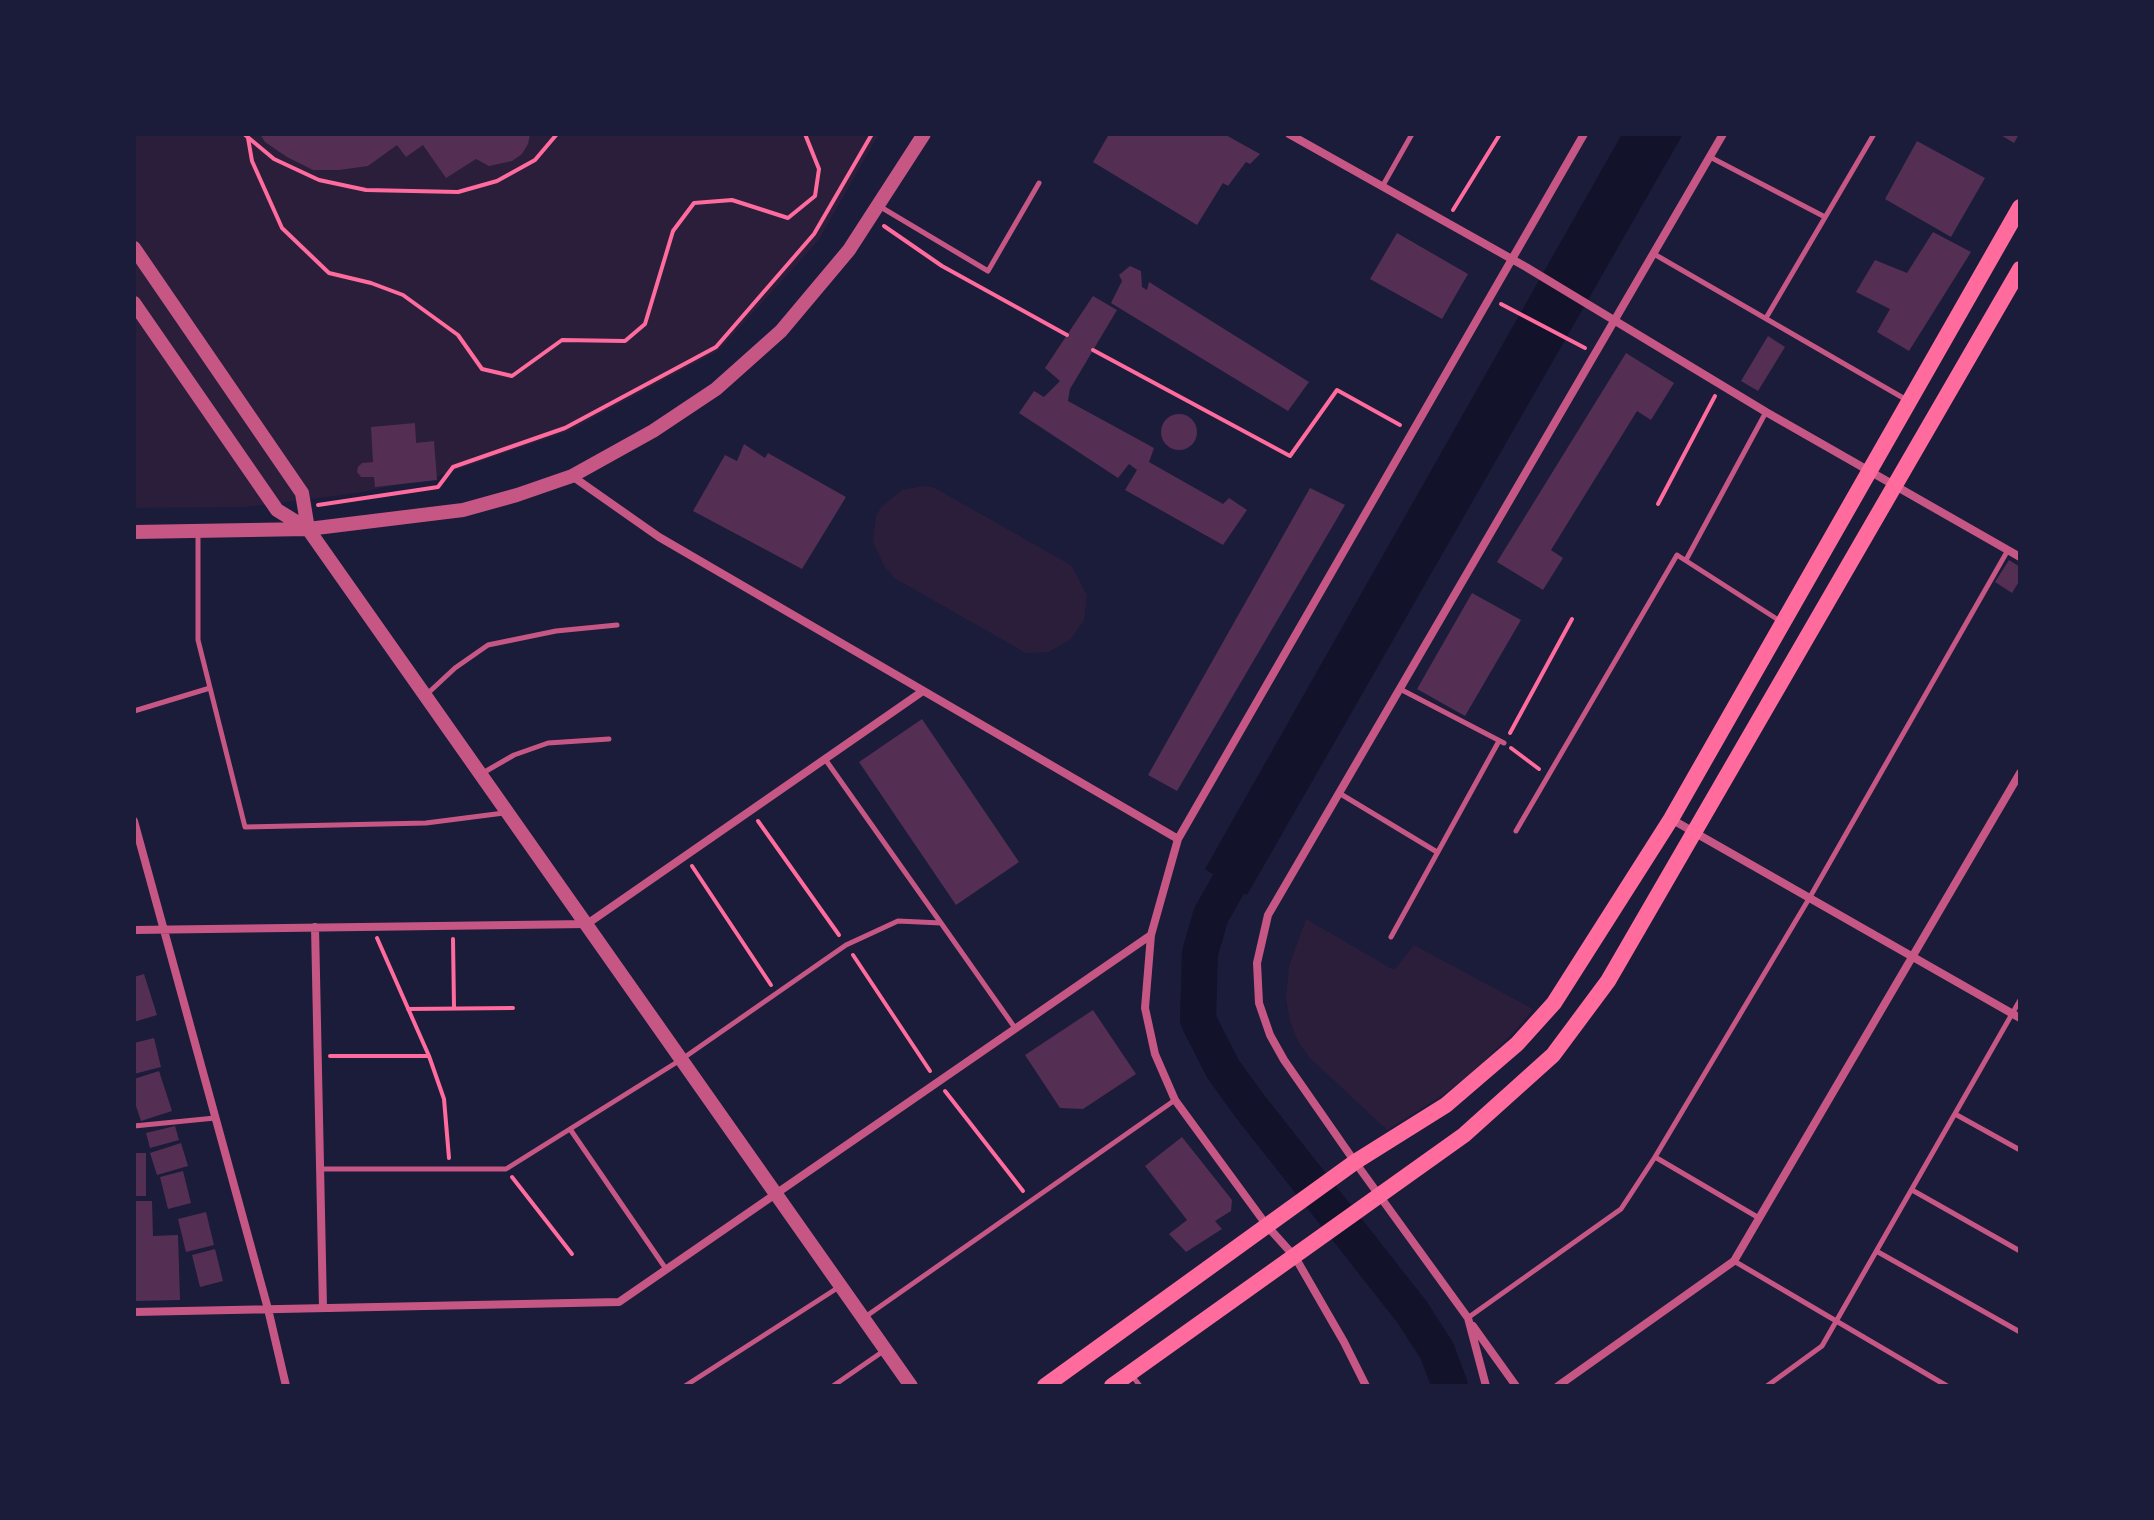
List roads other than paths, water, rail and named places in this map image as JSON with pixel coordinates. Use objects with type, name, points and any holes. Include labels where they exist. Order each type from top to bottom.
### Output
[{"type":"main road","points":[[1045,1386],[1353,1164],[1446,1105],[1517,1044],[1554,1003],[1671,819],[2020,207]]},
{"type":"main road","points":[[1112,1386],[1135,1380],[1295,1257],[1464,1135],[1553,1055],[1608,981],[2020,269]]},
{"type":"street","points":[[134,532],[308,529],[463,510],[572,476],[653,431],[716,389],[792,319],[849,250],[924,134]]},
{"type":"street","points":[[1289,134],[1526,267],[1766,412],[2020,557]]},
{"type":"street","points":[[1366,1386],[1295,1257],[1268,1227],[1175,1100],[1155,1054],[1145,1008],[1151,935],[1178,839],[1584,134]]},
{"type":"street","points":[[1516,1386],[1353,1164],[1284,1060],[1270,1035],[1259,1003],[1257,963],[1268,915],[1595,353],[1610,317],[1653,253],[1723,134]]},
{"type":"street","points":[[134,248],[302,493],[308,529]]},
{"type":"street","points":[[134,303],[277,510],[308,529],[911,1386]]},
{"type":"street","points":[[572,476],[659,537],[1178,839]]},
{"type":"street","points":[[134,930],[587,924],[923,691]]},
{"type":"street","points":[[1558,1386],[1734,1261],[2020,773]]},
{"type":"street","points":[[1671,819],[2016,1016]]},
{"type":"street","points":[[134,821],[268,1309],[286,1386]]},
{"type":"street","points":[[315,927],[323,1308]]},
{"type":"street","points":[[134,1312],[619,1302],[1151,935]]},
{"type":"street","points":[[1468,1318],[1486,1386]]},
{"type":"lane","points":[[1382,187],[1412,134]]},
{"type":"lane","points":[[1766,318],[1874,134]]},
{"type":"lane","points":[[1710,157],[1825,217]]},
{"type":"lane","points":[[874,211],[988,271],[1039,183]]},
{"type":"lane","points":[[1653,253],[1909,401]]},
{"type":"lane","points":[[1686,560],[1766,412]]},
{"type":"lane","points":[[198,531],[198,640],[245,827],[426,823],[509,813]]},
{"type":"lane","points":[[1468,1318],[1621,1209],[1810,897],[2008,550]]},
{"type":"lane","points":[[1516,831],[1677,555],[1783,623]]},
{"type":"lane","points":[[426,695],[455,668],[488,645],[556,631],[617,625]]},
{"type":"lane","points":[[134,711],[210,688]]},
{"type":"lane","points":[[1391,937],[1502,742],[1399,689]]},
{"type":"lane","points":[[481,774],[514,755],[548,743],[609,739]]},
{"type":"lane","points":[[825,759],[1015,1028]]},
{"type":"lane","points":[[1339,793],[1437,852]]},
{"type":"lane","points":[[320,1169],[506,1169],[682,1059],[846,945],[898,921],[941,923]]},
{"type":"lane","points":[[1767,1386],[1822,1346],[1838,1322],[1955,1114],[2016,1016],[2020,1000]]},
{"type":"lane","points":[[865,1317],[1175,1100]]},
{"type":"lane","points":[[1955,1114],[2020,1150]]},
{"type":"lane","points":[[134,1126],[215,1118]]},
{"type":"lane","points":[[570,1129],[666,1269]]},
{"type":"lane","points":[[1655,1157],[1759,1218]]},
{"type":"lane","points":[[1912,1190],[2020,1251]]},
{"type":"lane","points":[[1877,1252],[2020,1332]]},
{"type":"lane","points":[[1734,1261],[1947,1386]]},
{"type":"lane","points":[[685,1386],[842,1285]]},
{"type":"lane","points":[[833,1386],[886,1350]]},
{"type":"waterway","points":[[1253,841],[1211,915],[1200,953],[1198,1020],[1223,1069],[1249,1105],[1412,1312],[1437,1351],[1450,1386]]}]
